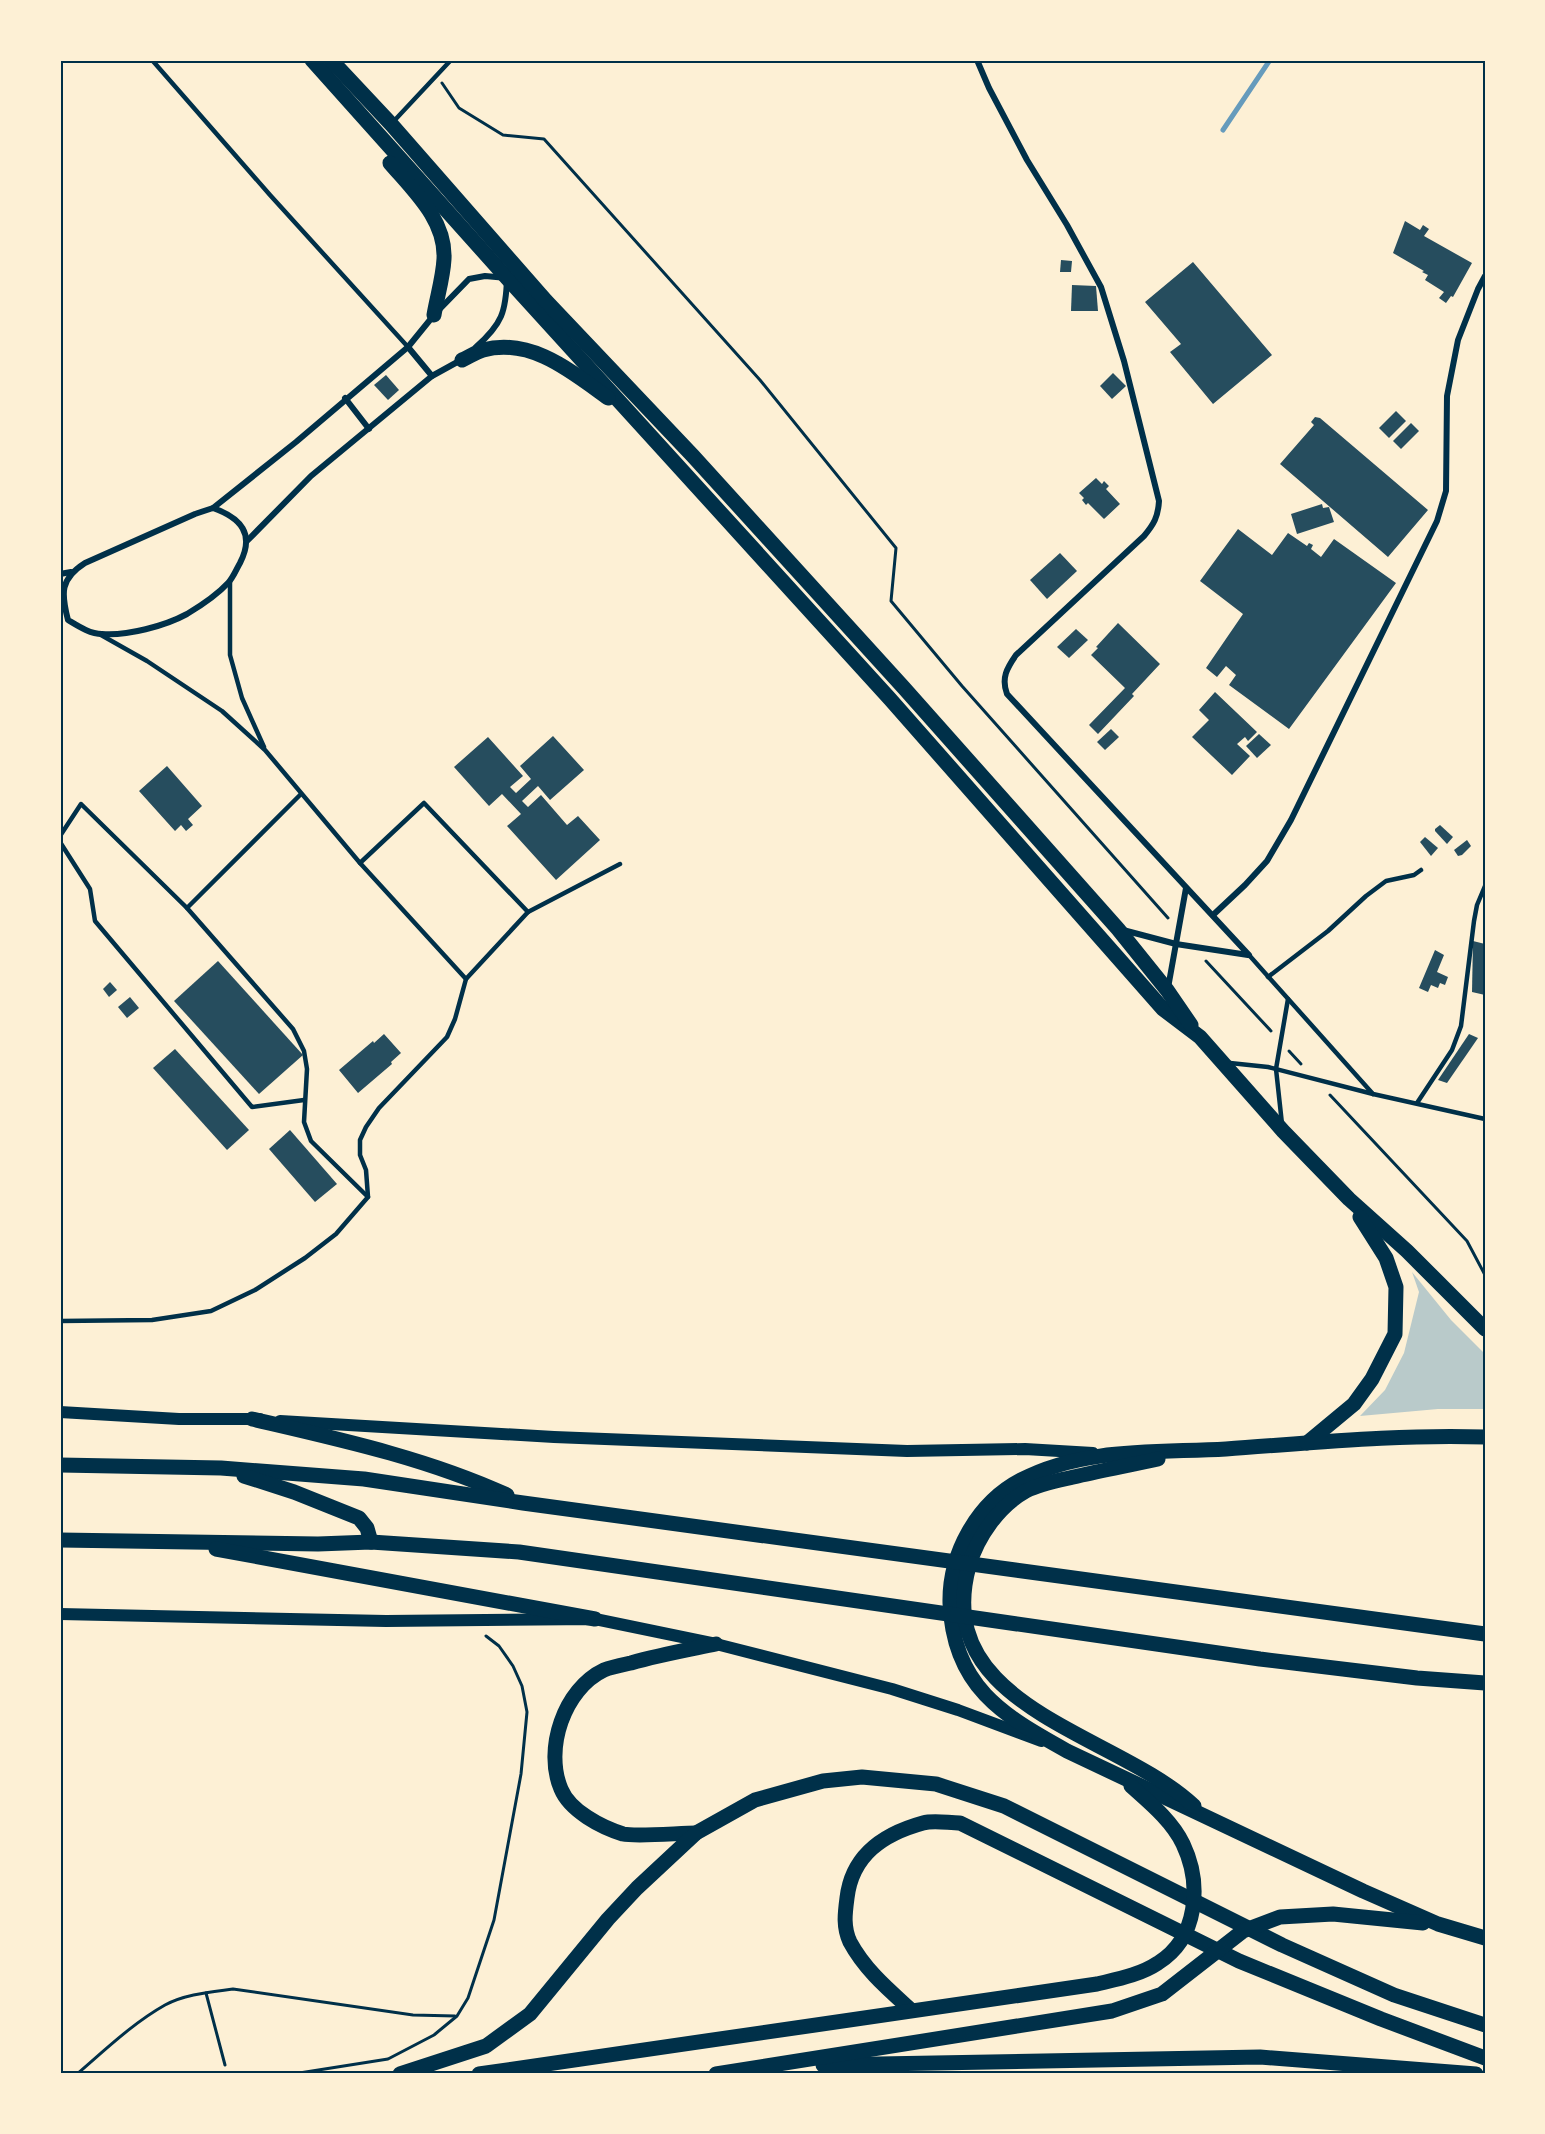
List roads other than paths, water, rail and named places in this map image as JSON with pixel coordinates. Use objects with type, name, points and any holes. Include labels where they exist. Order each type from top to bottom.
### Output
[{"type":"main road","points":[[310,60],[890,699],[1163,1009],[1200,1037]]},
{"type":"main road","points":[[310,60],[330,93],[426,205],[436,222],[442,239],[444,258],[434,315]]},
{"type":"main road","points":[[331,60],[391,124],[546,301],[833,608],[1118,929],[1167,990],[1200,1037],[1283,1131],[1349,1199],[1407,1251],[1485,1329]]},
{"type":"main road","points":[[489,236],[499,254],[507,278]]},
{"type":"main road","points":[[507,278],[520,281],[546,301]]},
{"type":"main road","points":[[462,360],[483,350],[503,348],[528,351],[548,357],[571,371],[637,421]]},
{"type":"main road","points":[[1306,1443],[1354,1404],[1372,1379],[1395,1334],[1396,1287],[1386,1258],[1349,1199]]},
{"type":"main road","points":[[60,1412],[179,1419],[252,1419],[566,1437],[907,1451],[1025,1449],[1103,1454],[1411,1436],[1485,1437]]},
{"type":"main road","points":[[252,1419],[393,1453],[474,1482],[523,1503]]},
{"type":"main road","points":[[1201,1450],[1057,1480],[1026,1491],[999,1512],[981,1537],[972,1555],[963,1602],[966,1627],[976,1653],[996,1680],[1022,1702],[1154,1775],[1181,1794],[1205,1816]]},
{"type":"main road","points":[[1067,1751],[1028,1729],[981,1691],[966,1670],[954,1638],[950,1594],[954,1567],[962,1545],[974,1522],[990,1502],[1021,1480],[1047,1468],[1103,1454]]},
{"type":"main road","points":[[60,1465],[221,1468],[364,1479],[523,1503],[1485,1634]]},
{"type":"main road","points":[[221,1468],[294,1492],[359,1518],[368,1528],[371,1542]]},
{"type":"main road","points":[[60,1540],[318,1544],[371,1542],[519,1552],[1260,1659],[1416,1678],[1485,1683]]},
{"type":"main road","points":[[172,1541],[595,1619],[716,1644],[892,1689],[958,1710],[1067,1751],[1363,1891],[1438,1924],[1485,1938]]},
{"type":"main road","points":[[60,1614],[386,1621],[595,1619]]},
{"type":"main road","points":[[696,1833],[624,1834],[573,1807],[561,1790],[555,1768],[556,1739],[566,1712],[578,1690],[603,1671],[654,1656],[716,1644]]},
{"type":"main road","points":[[479,2074],[1098,1984],[1130,1977],[1158,1963],[1176,1948],[1194,1906],[1191,1867],[1183,1844],[1162,1816],[1117,1774]]},
{"type":"main road","points":[[400,2074],[486,2046],[530,2014],[622,1903],[696,1833],[755,1800],[823,1781],[862,1778],[936,1784],[1004,1806],[1282,1945],[1394,1995],[1485,2025]]},
{"type":"main road","points":[[911,2010],[871,1973],[850,1941],[844,1921],[849,1882],[860,1860],[875,1844],[925,1822],[960,1823],[1239,1961],[1381,2019],[1485,2058]]},
{"type":"main road","points":[[716,2074],[1112,2011],[1162,1995],[1243,1931],[1280,1917],[1307,1914],[1371,1917],[1438,1924]]},
{"type":"main road","points":[[766,2066],[1260,2057],[1476,2074]]},
{"type":"street","points":[[977,60],[989,88],[1028,160],[1101,287],[1124,360],[1159,501],[1155,522],[1144,536],[1016,656],[1004,675],[1004,685],[1007,694],[1249,955]]},
{"type":"street","points":[[60,574],[71,572],[85,563],[213,508],[296,442],[408,347],[434,315],[470,279],[485,276],[507,278],[506,306],[486,339],[462,360],[432,376],[311,476],[247,541],[242,558],[230,581],[216,595],[185,615],[150,628],[130,632],[101,634],[60,618]]},
{"type":"street","points":[[1212,915],[1267,861],[1292,820],[1437,520],[1446,491],[1447,396],[1458,340],[1485,276]]},
{"type":"street","points":[[408,347],[432,376]]},
{"type":"street","points":[[345,399],[369,429]]},
{"type":"street","points":[[213,508],[237,520],[247,541]]},
{"type":"street","points":[[68,620],[63,601],[71,572]]},
{"type":"street","points":[[1163,1009],[1186,888]]},
{"type":"street","points":[[1118,929],[1176,944],[1249,955]]},
{"type":"lane","points":[[152,60],[408,347]]},
{"type":"lane","points":[[391,124],[451,60]]},
{"type":"lane","points":[[230,581],[230,655],[242,698],[265,750]]},
{"type":"lane","points":[[101,634],[147,661],[222,711],[265,750],[360,864],[466,979]]},
{"type":"lane","points":[[187,908],[301,794]]},
{"type":"lane","points":[[360,864],[424,803],[528,912]]},
{"type":"lane","points":[[60,836],[81,804],[187,908],[293,1029],[304,1051],[307,1069],[304,1122],[311,1141],[368,1197]]},
{"type":"lane","points":[[60,842],[90,889],[95,921],[252,1107],[304,1100]]},
{"type":"lane","points":[[60,1321],[152,1320],[211,1311],[255,1290],[305,1258],[336,1234],[368,1197],[366,1170],[360,1155],[360,1140],[366,1127],[379,1108],[447,1037],[455,1019],[466,979],[528,912],[620,864]]},
{"type":"lane","points":[[1268,977],[1328,931],[1386,881],[1414,875],[1421,870]]},
{"type":"lane","points":[[1417,1103],[1452,1050],[1461,1026],[1474,921],[1477,905],[1485,886]]},
{"type":"lane","points":[[1249,955],[1373,1094]]},
{"type":"lane","points":[[1283,1131],[1276,1070],[1288,999]]},
{"type":"lane","points":[[1223,1063],[1276,1070],[1485,1119]]},
{"type":"waterway","points":[[1223,130],[1270,60]]}]
